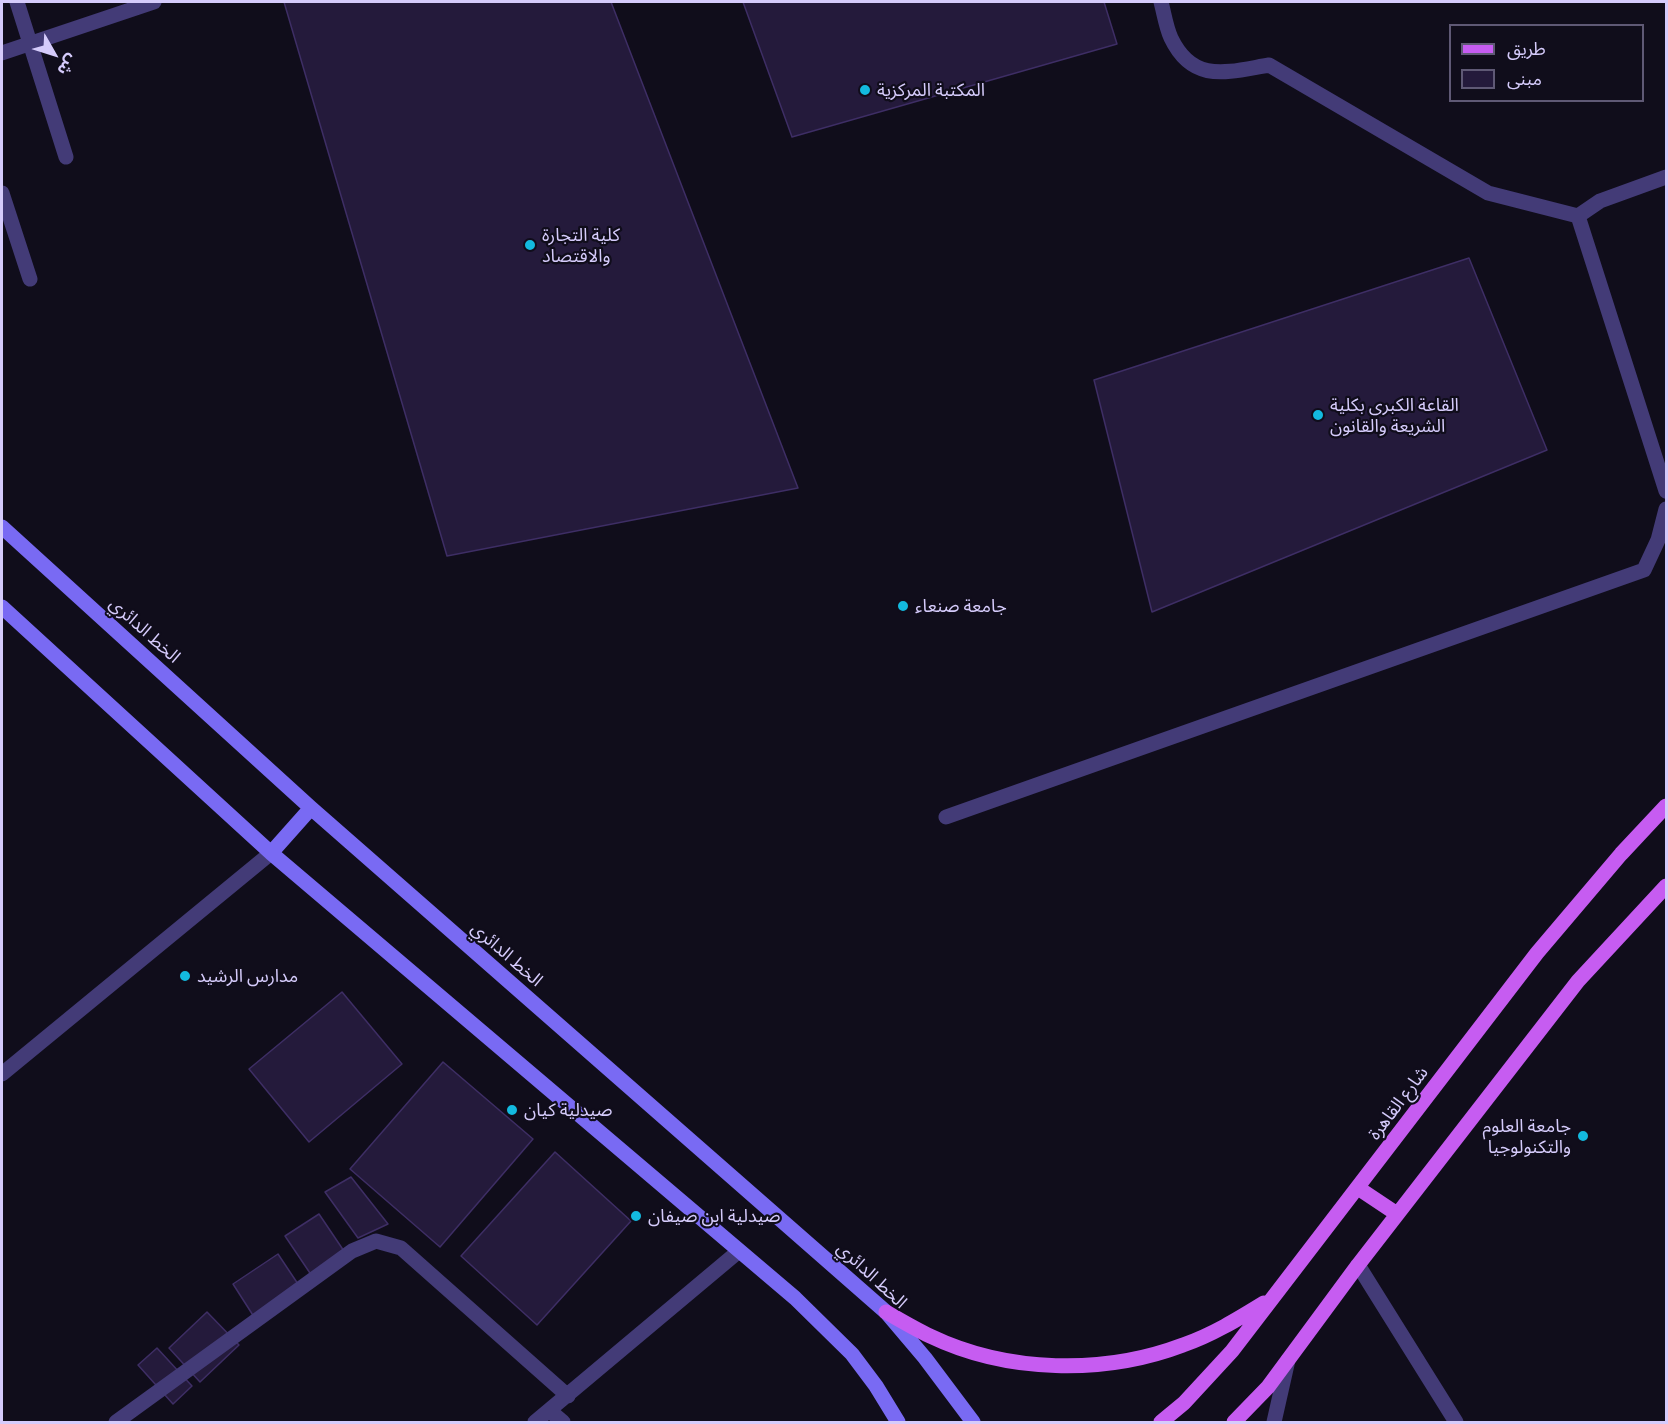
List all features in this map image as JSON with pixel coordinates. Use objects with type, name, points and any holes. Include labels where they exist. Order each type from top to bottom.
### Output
[{"type":"main road","name":"الخط الدائري","points":[[2,527],[311,808],[886,1311],[973,1422]]},
{"type":"main road","points":[[2,607],[271,853],[795,1298],[852,1354],[876,1386],[898,1422]]},
{"type":"main road","name":"شارع القاهرة","points":[[1161,1422],[1232,1352],[1537,953],[1621,854],[1666,806]]},
{"type":"main road","points":[[271,853],[311,808]]},
{"type":"main road","points":[[1234,1422],[1268,1387],[1358,1265],[1578,981],[1666,886]]},
{"type":"main road","points":[[1358,1188],[1397,1214]]},
{"type":"main road","points":[[886,1311],[931,1336],[979,1354],[1030,1364],[1082,1366],[1133,1360],[1183,1345],[1230,1324],[1276,1295]]},
{"type":"street","points":[[17,2],[66,157]]},
{"type":"street","points":[[2,53],[154,2]]},
{"type":"street","points":[[1161,2],[1171,38],[1188,63],[1207,72],[1233,71],[1269,65],[1488,193],[1578,216],[1599,201],[1666,177]]},
{"type":"street","points":[[2,192],[30,279]]},
{"type":"street","points":[[1578,216],[1666,491]]},
{"type":"street","points":[[946,817],[1644,570],[1658,540],[1666,509]]},
{"type":"street","points":[[2,1074],[271,853]]},
{"type":"street","points":[[117,1422],[352,1251],[376,1241],[400,1248],[568,1396]]},
{"type":"street","points":[[535,1422],[739,1251]]},
{"type":"street","points":[[1358,1265],[1456,1422]]},
{"type":"street","points":[[1274,1422],[1288,1360]]},
{"type":"street","points":[[550,1411],[562,1422]]},
{"type":"building","name":"كلية التجارة والاقتصاد","points":[[284,2],[611,2],[798,488],[447,556]]},
{"type":"building","name":"المكتبة المركزية","points":[[743,2],[1104,2],[1117,44],[792,137]]},
{"type":"building","name":"القاعة الكبرى بكلية الشريعة والقانون","points":[[1469,258],[1547,450],[1152,612],[1094,380]]},
{"type":"building","points":[[342,992],[402,1064],[309,1142],[249,1069]]},
{"type":"building","points":[[443,1062],[533,1139],[440,1247],[350,1169]]},
{"type":"building","points":[[555,1152],[631,1221],[537,1325],[461,1256]]},
{"type":"building","points":[[351,1177],[388,1224],[358,1238],[325,1192]]},
{"type":"building","points":[[319,1214],[350,1260],[316,1282],[285,1236]]},
{"type":"building","points":[[278,1254],[302,1290],[256,1320],[233,1284]]},
{"type":"building","points":[[207,1312],[239,1345],[200,1382],[169,1348]]},
{"type":"building","points":[[157,1348],[192,1386],[173,1404],[138,1365]]},
{"type":"place","name":"المكتبة المركزية","points":[[865,90]]},
{"type":"place","name":"كلية التجارة والاقتصاد","points":[[530,245]]},
{"type":"place","name":"القاعة الكبرى بكلية الشريعة والقانون","points":[[1318,415]]},
{"type":"place","name":"جامعة صنعاء","points":[[903,606]]},
{"type":"place","name":"مدارس الرشيد","points":[[185,976]]},
{"type":"place","name":"صيدلية كيان","points":[[512,1110]]},
{"type":"place","name":"جامعة العلوم والتكنولوجيا","points":[[1583,1136]]},
{"type":"place","name":"صيدلية ابن صيفان","points":[[636,1216]]}]
